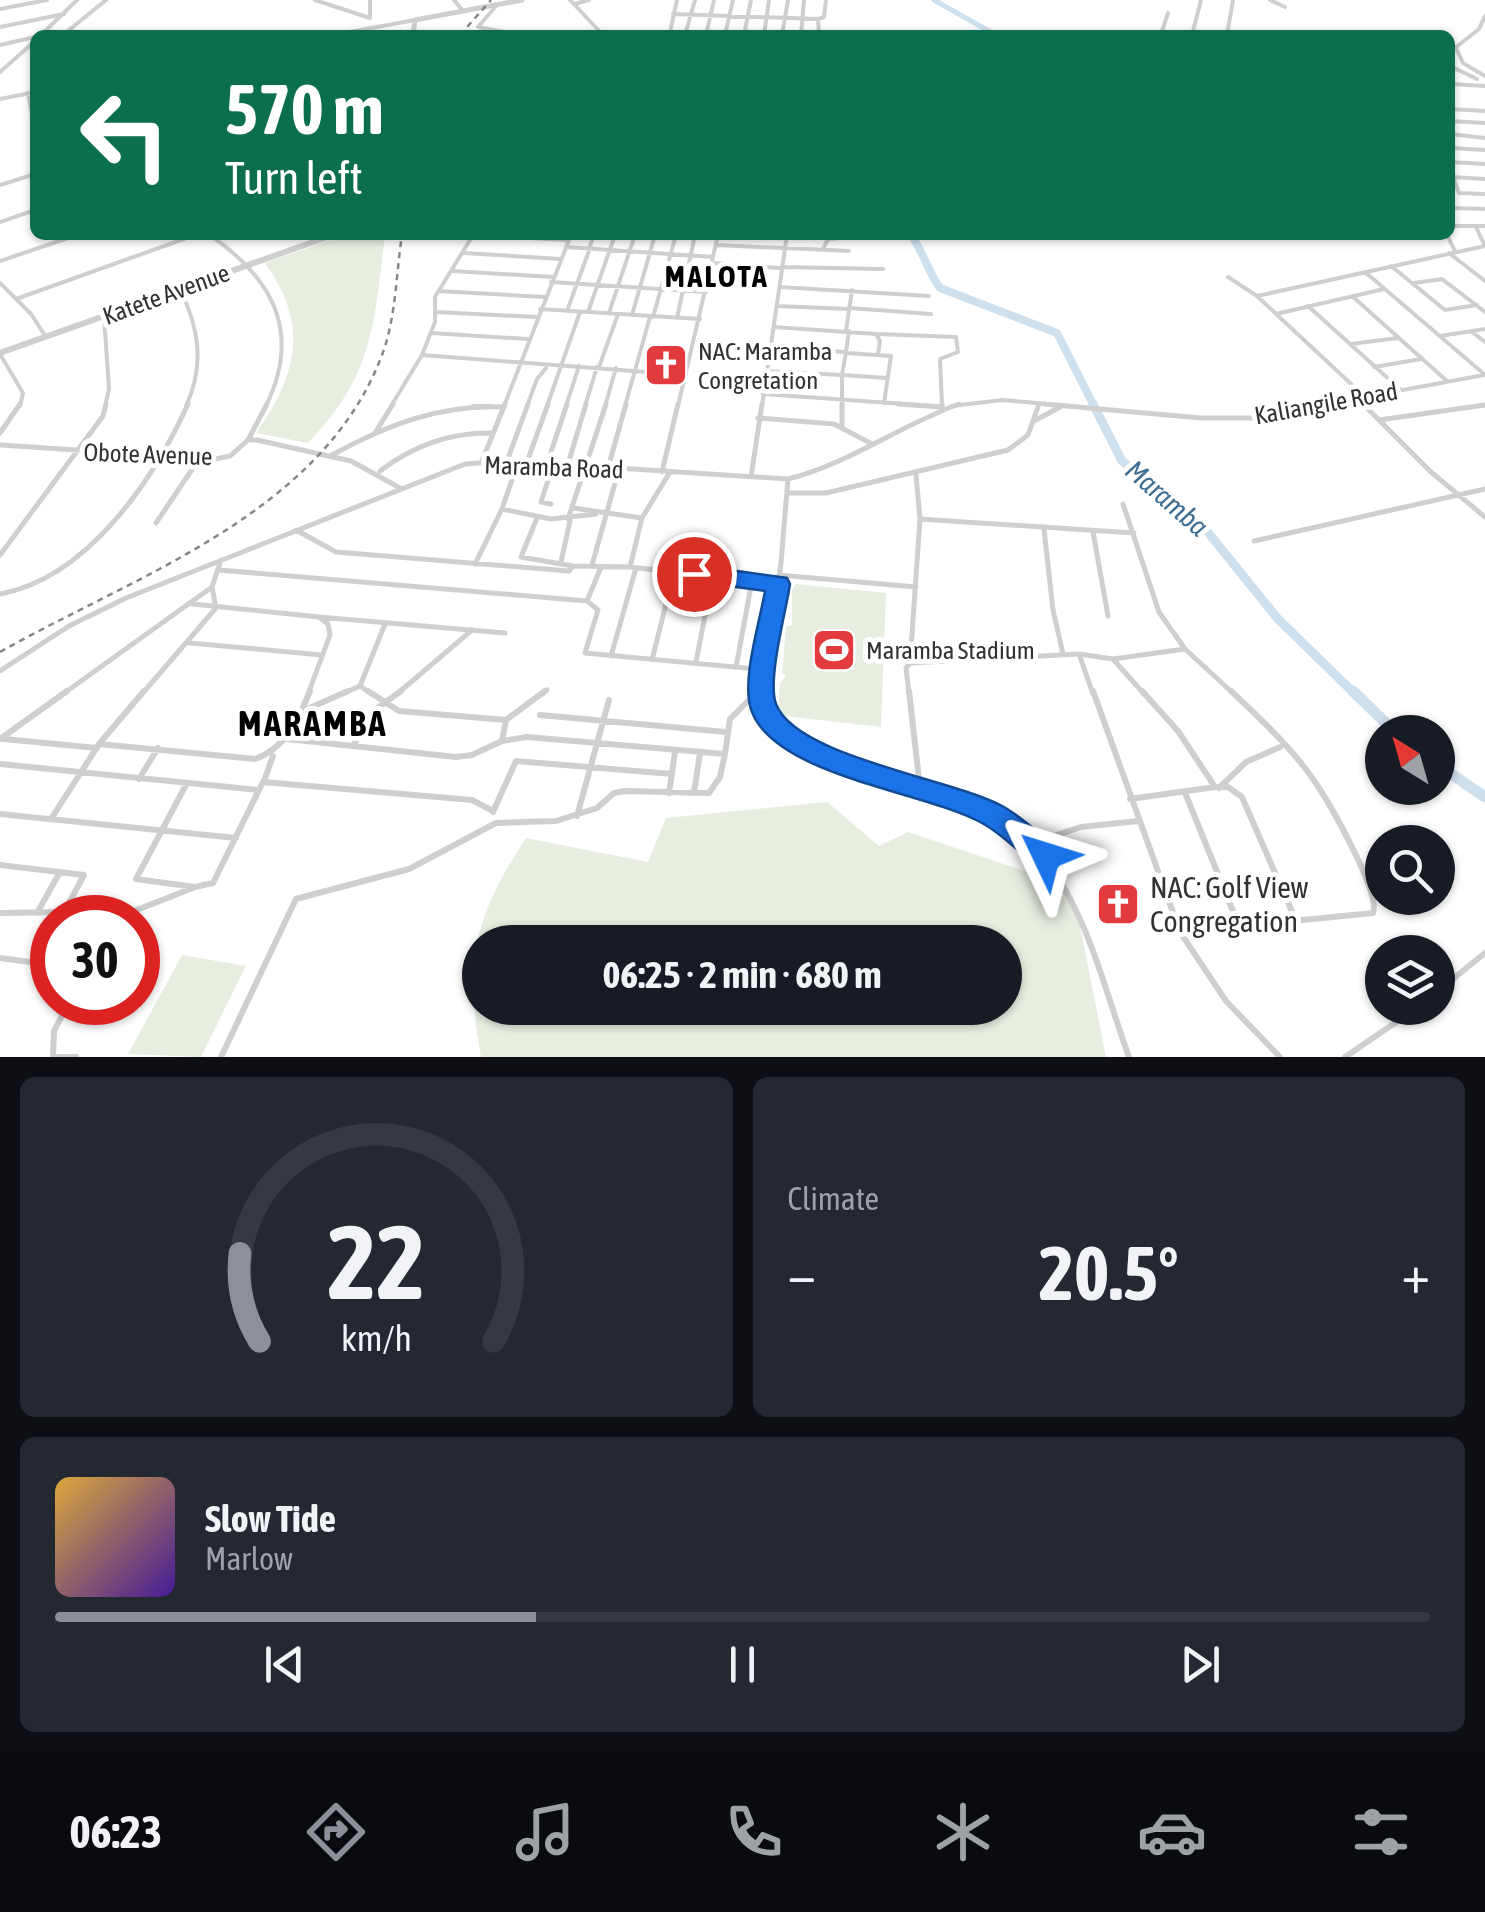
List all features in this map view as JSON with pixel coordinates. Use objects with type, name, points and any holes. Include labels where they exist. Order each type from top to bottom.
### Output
[{"type":"street","points":[[0,10],[47,0]]},
{"type":"street","points":[[47,30],[77,0]]},
{"type":"street","points":[[68,30],[106,0]]},
{"type":"street","points":[[315,0],[370,18]]},
{"type":"street","points":[[370,0],[372,28]]},
{"type":"street","points":[[454,0],[463,10]]},
{"type":"street","points":[[473,9],[484,0]]},
{"type":"street","points":[[363,30],[522,0]]},
{"type":"street","points":[[573,2],[589,0]]},
{"type":"street","points":[[671,28],[677,0]]},
{"type":"street","points":[[686,30],[695,0]]},
{"type":"street","points":[[707,30],[714,0]]},
{"type":"street","points":[[727,30],[733,0]]},
{"type":"street","points":[[745,30],[751,0]]},
{"type":"street","points":[[765,30],[769,0]]},
{"type":"street","points":[[783,30],[788,0]]},
{"type":"street","points":[[802,30],[804,0]]},
{"type":"street","points":[[673,14],[818,19],[824,17],[826,0]]},
{"type":"street","points":[[1193,30],[1201,0]]},
{"type":"street","points":[[1228,30],[1233,0]]},
{"type":"street","points":[[1270,0],[1285,7]]},
{"type":"street","points":[[573,2],[598,30]]},
{"type":"street","points":[[484,30],[479,24],[497,4]]},
{"type":"street","points":[[1162,30],[1168,13]]},
{"type":"street","points":[[0,27],[64,14]]},
{"type":"street","points":[[1455,56],[1485,16]]},
{"type":"street","points":[[818,19],[819,30]]},
{"type":"street","points":[[413,30],[414,20]]},
{"type":"street","points":[[1478,30],[1485,30]]},
{"type":"street","points":[[0,45],[30,40]]},
{"type":"street","points":[[0,72],[30,46]]},
{"type":"street","points":[[0,60],[13,59]]},
{"type":"street","points":[[1455,65],[1485,76]]},
{"type":"street","points":[[1455,68],[1476,79]]},
{"type":"street","points":[[1470,70],[1484,87]]},
{"type":"street","points":[[1455,84],[1484,87]]},
{"type":"street","points":[[0,98],[30,92]]},
{"type":"street","points":[[1455,108],[1485,111]]},
{"type":"street","points":[[1455,122],[1485,123]]},
{"type":"street","points":[[1455,135],[1485,138]]},
{"type":"street","points":[[1455,148],[1485,150]]},
{"type":"street","points":[[1455,162],[1485,164]]},
{"type":"street","points":[[0,184],[30,175]]},
{"type":"street","points":[[1455,177],[1485,179]]},
{"type":"street","points":[[1455,184],[1459,194],[1485,194]]},
{"type":"street","points":[[1455,208],[1485,210]]},
{"type":"street","points":[[0,222],[30,212]]},
{"type":"street","points":[[1455,226],[1485,226]]},
{"type":"street","points":[[1257,296],[1485,246],[1476,227]]},
{"type":"street","points":[[0,261],[62,240]]},
{"type":"street","points":[[16,299],[181,240]]},
{"type":"street","points":[[217,240],[250,264],[269,288],[277,307],[280,368],[248,440]]},
{"type":"street","name":"Katete Avenue","points":[[0,354],[309,240]]},
{"type":"street","points":[[375,432],[422,355],[431,333],[438,291],[454,271],[469,240]]},
{"type":"street","points":[[567,311],[592,240]]},
{"type":"street","points":[[588,312],[613,240]]},
{"type":"street","points":[[609,314],[634,240]]},
{"type":"street","points":[[632,316],[654,240]]},
{"type":"street","points":[[608,468],[674,240]]},
{"type":"street","points":[[677,318],[694,240]]},
{"type":"street","points":[[610,656],[642,518],[666,472],[717,240]]},
{"type":"street","points":[[751,477],[787,240]]},
{"type":"street","points":[[824,249],[828,240]]},
{"type":"street","points":[[1449,240],[1452,252],[1485,281]]},
{"type":"street","points":[[482,461],[568,241],[590,248],[782,267],[883,269]]},
{"type":"street","points":[[716,244],[848,251]]},
{"type":"street","points":[[464,253],[560,259]]},
{"type":"street","points":[[1390,266],[1445,310],[1477,306]]},
{"type":"street","points":[[454,271],[706,292]]},
{"type":"street","points":[[1365,272],[1484,375]]},
{"type":"street","points":[[1228,277],[1257,296],[1361,398],[1377,421],[1485,517]]},
{"type":"street","points":[[1414,283],[1442,279],[1485,312]]},
{"type":"street","points":[[0,284],[46,338]]},
{"type":"street","points":[[780,287],[928,296]]},
{"type":"street","points":[[1276,314],[1384,288]]},
{"type":"street","points":[[0,594],[27,588],[70,567],[104,530],[158,456],[188,400],[199,368],[195,327],[180,289]]},
{"type":"street","points":[[842,424],[842,375],[852,290]]},
{"type":"street","points":[[438,291],[545,297]]},
{"type":"street","points":[[1352,296],[1447,381]]},
{"type":"street","points":[[778,306],[931,314]]},
{"type":"street","points":[[1308,306],[1401,390]]},
{"type":"street","points":[[540,309],[700,320]]},
{"type":"street","points":[[436,312],[537,317]]},
{"type":"street","points":[[527,462],[580,312]]},
{"type":"street","points":[[567,465],[618,314]]},
{"type":"street","points":[[0,556],[103,416],[109,389],[104,316]]},
{"type":"street","points":[[763,394],[942,407],[940,359],[958,352],[956,337],[774,327]]},
{"type":"street","points":[[1440,336],[1485,329]]},
{"type":"street","points":[[1472,332],[1485,342]]},
{"type":"street","points":[[431,333],[529,339]]},
{"type":"street","points":[[876,334],[878,354]]},
{"type":"street","points":[[1350,344],[1398,338]]},
{"type":"street","points":[[770,348],[891,356],[884,403]]},
{"type":"street","points":[[0,354],[23,393],[20,406],[0,433]]},
{"type":"street","points":[[422,355],[686,376]]},
{"type":"street","points":[[1374,366],[1422,358]]},
{"type":"street","points":[[538,363],[555,376]]},
{"type":"street","points":[[551,504],[541,502],[579,366]]},
{"type":"street","points":[[507,461],[536,379],[546,368]]},
{"type":"street","points":[[561,562],[572,508],[616,368]]},
{"type":"street","points":[[766,371],[888,378]]},
{"type":"street","name":"Kaliangile Road","points":[[1075,405],[1201,418],[1253,418],[1484,375]]},
{"type":"street","name":"Maramba Road","points":[[0,670],[98,611],[400,488],[482,461],[788,479],[817,472],[942,407],[989,399],[1075,405]]},
{"type":"street","points":[[787,493],[819,494],[916,475],[1018,446],[1036,420],[1040,403]]},
{"type":"street","points":[[1377,421],[1485,404]]},
{"type":"street","points":[[329,457],[375,432],[436,411],[477,405],[504,407]]},
{"type":"street","points":[[1036,420],[1063,405]]},
{"type":"street","points":[[758,418],[842,424],[857,430],[872,444]]},
{"type":"street","points":[[380,472],[405,453],[438,439],[493,433]]},
{"type":"street","name":"Obote Avenue","points":[[0,445],[199,459],[230,456],[248,440],[380,472],[400,488]]},
{"type":"street","points":[[156,522],[199,459]]},
{"type":"street","points":[[475,564],[502,509],[518,462]]},
{"type":"street","points":[[592,566],[619,469]]},
{"type":"street","points":[[916,475],[920,519],[906,676],[920,788]]},
{"type":"street","points":[[788,479],[779,580],[761,688],[767,714],[800,745],[992,814],[1032,843],[1054,866],[1067,888],[1129,1057]]},
{"type":"street","points":[[1254,541],[1485,489]]},
{"type":"street","points":[[1123,504],[1154,603],[1185,648],[1248,706],[1318,786],[1370,886],[1376,906],[1372,912],[1180,932]]},
{"type":"street","points":[[572,508],[596,514]]},
{"type":"street","points":[[502,509],[536,518],[608,514],[642,518]]},
{"type":"street","points":[[536,518],[521,557],[742,584]]},
{"type":"street","points":[[920,519],[1134,533]]},
{"type":"street","points":[[296,530],[336,552],[564,573],[573,566]]},
{"type":"street","points":[[1044,530],[1053,610],[1064,654]]},
{"type":"street","points":[[1092,532],[1108,616]]},
{"type":"street","points":[[0,739],[192,604],[212,587],[220,560]]},
{"type":"street","points":[[587,601],[601,566]]},
{"type":"street","points":[[219,570],[587,601],[598,610],[585,652],[766,670]]},
{"type":"street","points":[[673,574],[916,587]]},
{"type":"street","points":[[652,660],[673,574]]},
{"type":"street","points":[[696,662],[712,580]]},
{"type":"street","points":[[736,667],[752,580]]},
{"type":"street","points":[[51,820],[98,746],[216,608],[212,587]]},
{"type":"street","points":[[192,604],[505,633]]},
{"type":"street","points":[[160,901],[213,883],[273,756],[301,711],[330,635],[328,624],[319,617]]},
{"type":"street","points":[[301,711],[360,686],[385,624]]},
{"type":"street","points":[[353,746],[362,722],[382,701],[412,684],[472,630]]},
{"type":"street","points":[[188,643],[321,655]]},
{"type":"street","points":[[910,662],[1064,654],[1114,659],[1185,648]]},
{"type":"street","points":[[1079,654],[1180,932],[1226,1001],[1280,1057]]},
{"type":"street","points":[[1114,659],[1178,730],[1217,787]]},
{"type":"street","points":[[360,686],[399,711],[506,720],[547,690]]},
{"type":"street","points":[[220,1057],[296,899],[409,869],[496,823],[541,823],[576,816],[604,804],[614,793],[694,793],[714,788],[733,714],[761,688]]},
{"type":"street","points":[[576,816],[609,700]]},
{"type":"street","points":[[540,715],[726,732]]},
{"type":"street","points":[[502,741],[506,720]]},
{"type":"street","points":[[287,739],[456,758],[472,756],[502,741],[528,737],[725,754]]},
{"type":"street","points":[[0,739],[158,748],[250,759],[273,756]]},
{"type":"street","points":[[1217,787],[1254,758],[1280,747]]},
{"type":"street","points":[[139,779],[158,748]]},
{"type":"street","points":[[669,793],[675,752]]},
{"type":"street","points":[[694,793],[700,752]]},
{"type":"street","points":[[492,811],[516,761],[672,774]]},
{"type":"street","points":[[0,764],[187,783],[472,800],[492,811],[496,823]]},
{"type":"street","points":[[187,783],[136,880],[195,887]]},
{"type":"street","points":[[1130,799],[1217,787],[1228,787],[1242,797],[1296,922]]},
{"type":"street","points":[[1185,793],[1238,926]]},
{"type":"street","points":[[0,814],[236,838]]},
{"type":"street","points":[[1032,843],[1081,826],[1138,821]]},
{"type":"street","points":[[0,865],[84,875],[73,895]]},
{"type":"street","points":[[48,895],[61,872]]},
{"type":"street","points":[[0,913],[30,913]]},
{"type":"street","points":[[1455,978],[1485,953]]},
{"type":"street","points":[[0,958],[30,963]]},
{"type":"street","points":[[58,1025],[54,1032],[56,1057],[76,1057]]},
{"type":"street","points":[[1344,1057],[1392,1025]]},
{"type":"shaded area","points":[[331,240],[384,240],[373,322],[358,371],[330,418],[308,443],[256,433],[281,390],[293,349],[288,307],[265,263]]},
{"type":"shaded area","name":"Maramba Stadium","points":[[796,584],[886,593],[881,727],[784,716],[778,711],[780,683],[786,676],[782,673],[786,627],[792,625],[792,590]]},
{"type":"shaded area","points":[[827,802],[879,846],[908,832],[1061,883],[1077,911],[1106,1057],[481,1057],[476,1025],[1022,1025],[1022,925],[482,925],[494,893],[526,838],[648,862],[666,818]]},
{"type":"shaded area","points":[[182,955],[246,966],[201,1057],[128,1054],[144,1025],[160,1025],[160,995]]},
{"type":"waterway","name":"Maramba","points":[[934,0],[987,30]]},
{"type":"waterway","name":"Maramba","points":[[914,240],[940,288],[1057,333],[1094,406]]},
{"type":"waterway","name":"Maramba","points":[[1093,404],[1122,461],[1198,520],[1278,619],[1355,694]]},
{"type":"waterway","name":"Maramba","points":[[1353,691],[1378,715]]},
{"type":"waterway","name":"Maramba","points":[[1455,777],[1485,797]]},
{"type":"railway","points":[[464,30],[491,0]]},
{"type":"railway","points":[[0,652],[220,534],[271,499],[316,458],[354,410],[382,355],[393,311],[401,240]]},
{"type":"place","name":"NAC: Maramba Congretation","points":[[666,365]]},
{"type":"place","name":"Maramba Stadium","points":[[834,650]]},
{"type":"place","name":"NAC: Golf View Congregation","points":[[1118,904]]},
{"type":"district","name":"MALOTA","points":[[717,276]]},
{"type":"district","name":"MARAMBA","points":[[313,723]]},
{"type":"route","points":[[694,574],[778,584],[761,688],[764,710],[785,734],[820,755],[992,814],[1046,856]]}]
